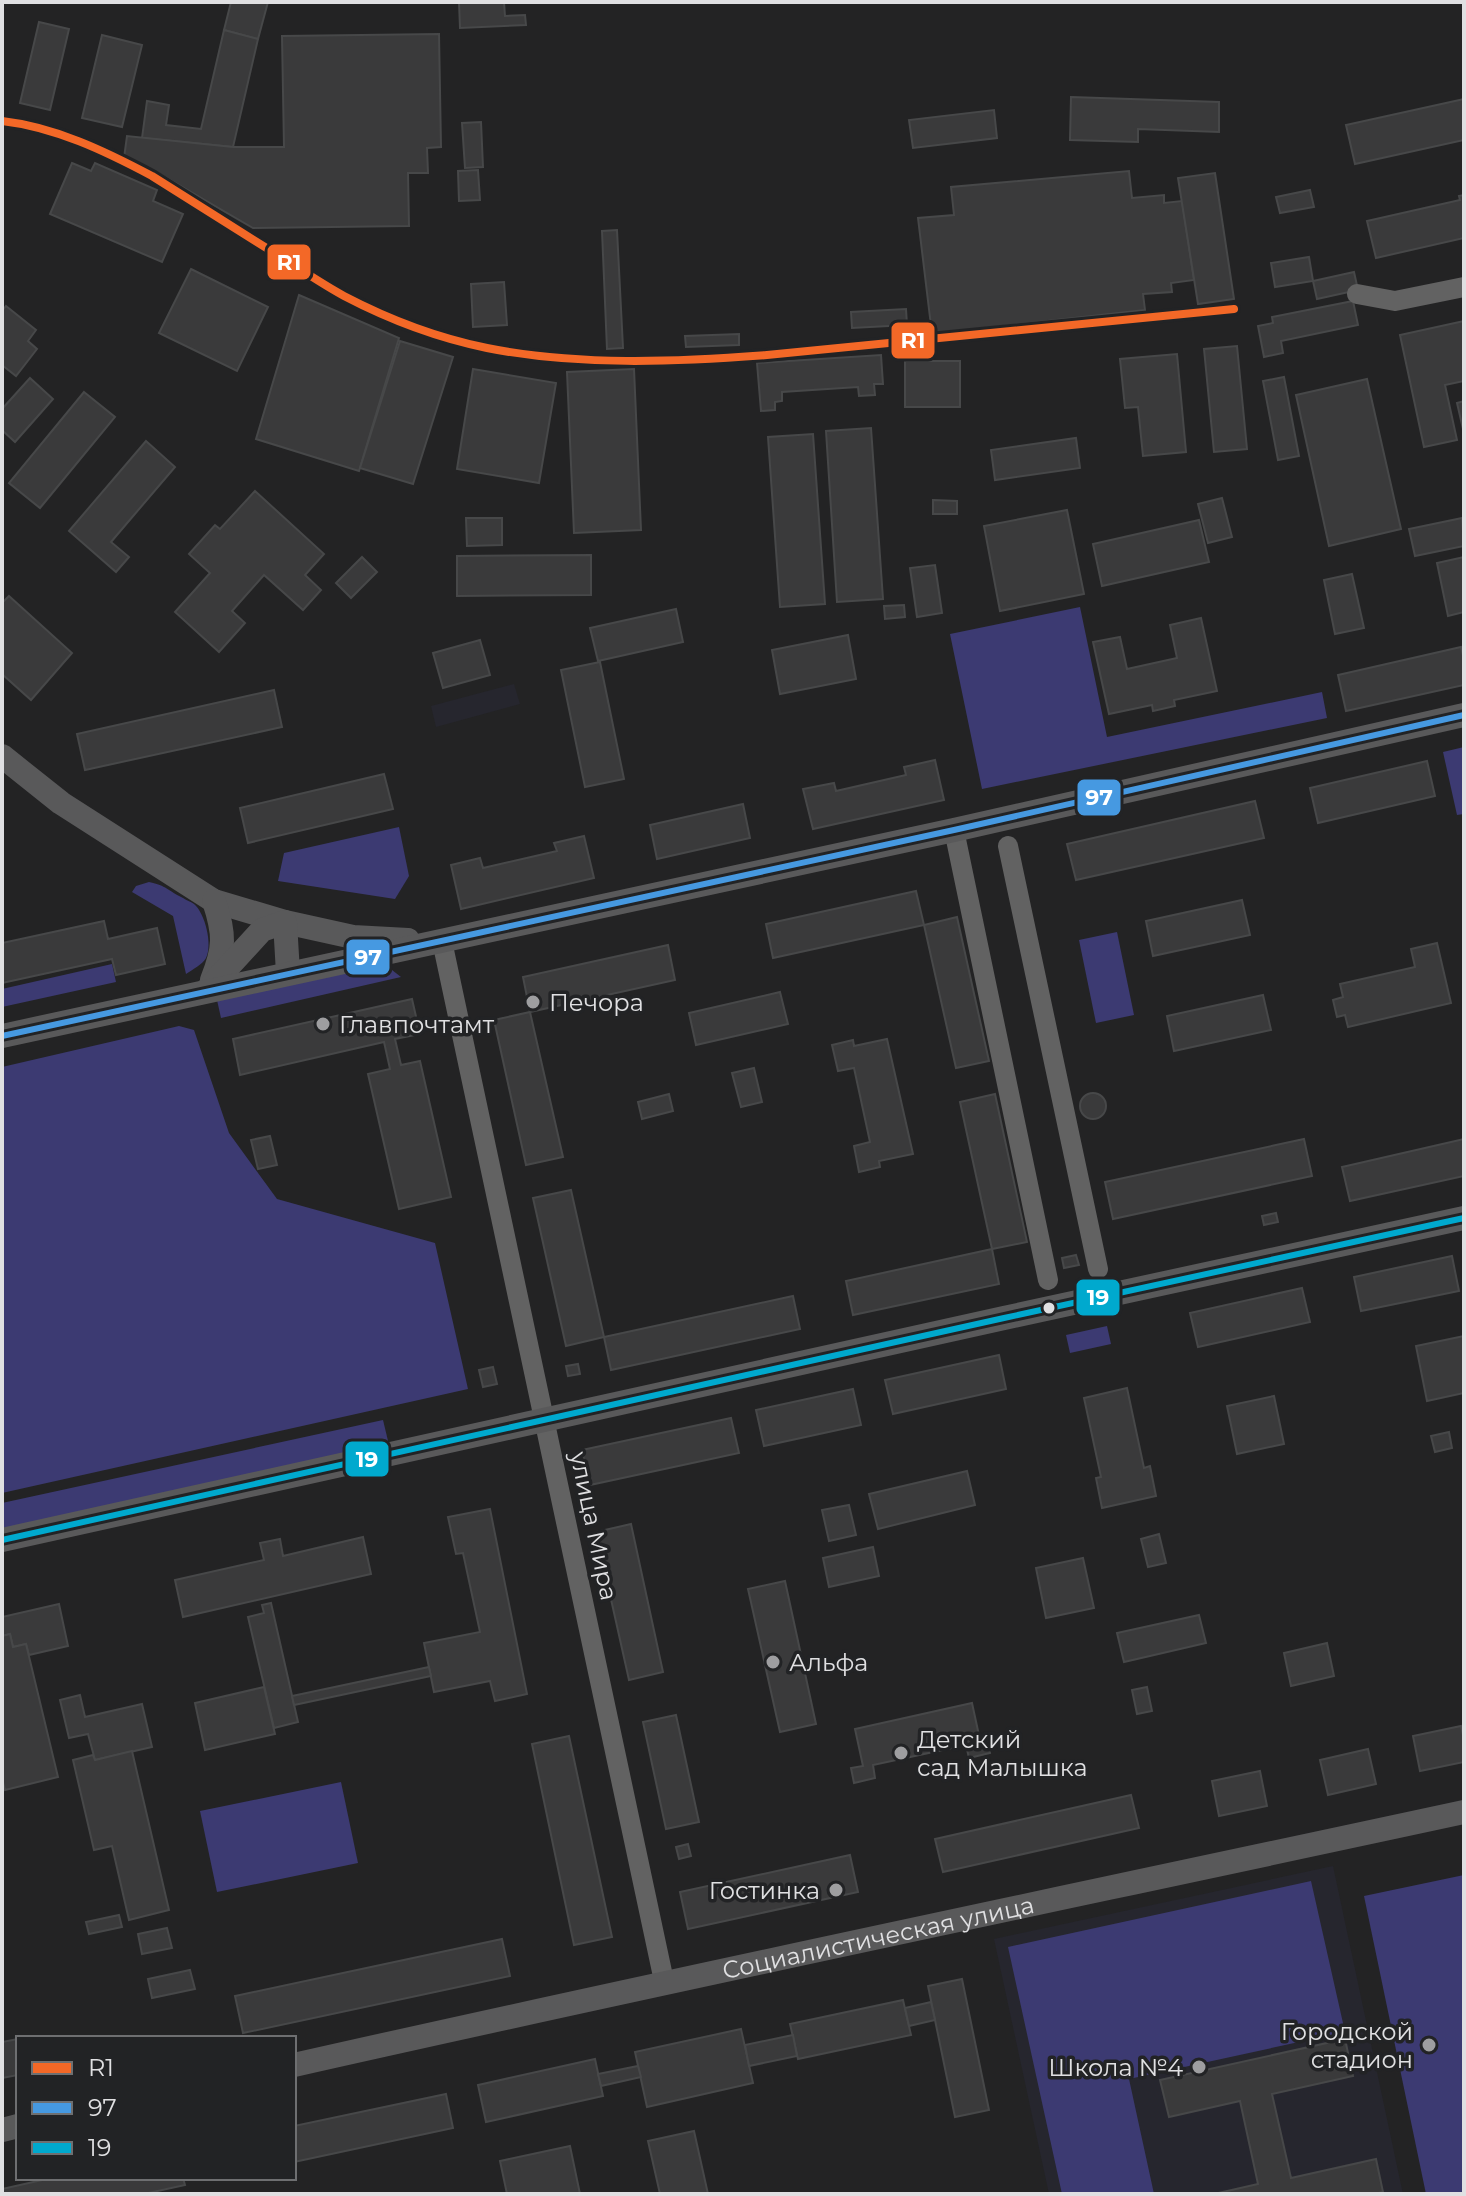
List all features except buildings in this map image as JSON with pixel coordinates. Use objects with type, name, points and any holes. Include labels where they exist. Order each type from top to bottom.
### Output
[{"type":"main road","points":[[2,1036],[207,990],[287,961],[329,965],[954,830],[1464,715]]},
{"type":"main road","points":[[2,756],[61,803],[214,901],[259,934],[287,961]]},
{"type":"main road","points":[[214,901],[285,922],[353,937],[442,941]]},
{"type":"main road","points":[[207,990],[221,956],[221,922],[214,901]]},
{"type":"main road","points":[[207,990],[262,930],[285,922]]},
{"type":"main road","points":[[285,922],[287,961]]},
{"type":"main road","points":[[2,1540],[1464,1218]]},
{"type":"main road","name":"Социалистическая улица","points":[[296,2065],[664,1981],[1464,1812]]},
{"type":"street","points":[[1357,294],[1395,301],[1464,287]]},
{"type":"street","points":[[954,830],[1048,1280]]},
{"type":"street","points":[[1008,846],[1098,1269]]},
{"type":"street","name":"улица Мира","points":[[442,941],[664,1981]]},
{"type":"shaded area","points":[[1080,607],[1107,737],[1322,692],[1327,718],[982,789],[950,634]]},
{"type":"shaded area","points":[[514,684],[520,704],[436,727],[431,706]]},
{"type":"shaded area","points":[[1464,747],[1464,814],[1457,815],[1443,752]]},
{"type":"shaded area","points":[[399,827],[409,876],[395,899],[278,881],[284,853]]},
{"type":"shaded area","points":[[149,882],[194,904],[204,922],[209,945],[206,958],[186,974],[173,916],[132,892],[136,886]]},
{"type":"shaded area","points":[[1117,932],[1134,1015],[1096,1023],[1079,940]]},
{"type":"shaded area","points":[[383,963],[401,977],[221,1018],[217,1000]]},
{"type":"shaded area","points":[[112,964],[116,982],[2,1007],[2,989]]},
{"type":"shaded area","points":[[179,1026],[194,1030],[229,1133],[277,1199],[435,1243],[468,1389],[2,1493],[2,1067]]},
{"type":"shaded area","points":[[1107,1326],[1111,1344],[1070,1353],[1066,1335]]},
{"type":"shaded area","points":[[383,1420],[389,1445],[2,1529],[2,1503]]},
{"type":"shaded area","points":[[341,1782],[358,1863],[217,1892],[200,1811]]},
{"type":"shaded area","name":"Школа №4","points":[[1333,1866],[1403,2194],[1049,2194],[994,1939]]},
{"type":"shaded area","name":"Городской стадион","points":[[1464,1875],[1464,2194],[1426,2194],[1364,1896]]},
{"type":"shaded area","points":[[1311,1881],[1345,2032],[1129,2079],[1154,2194],[1062,2194],[1008,1947]]},
{"type":"transit line","name":"R1","points":[[2,121],[60,134],[152,176],[326,286],[378,312],[450,339],[521,354],[627,361],[767,355],[1234,309]]},
{"type":"transit line","name":"97","points":[[2,1036],[954,830],[1464,715]]},
{"type":"transit line","name":"19","points":[[2,1540],[1464,1218]]},
{"type":"place","name":"Печора","points":[[533,1002]]},
{"type":"place","name":"Главпочтамт","points":[[323,1024]]},
{"type":"place","name":"Альфа","points":[[773,1662]]},
{"type":"place","name":"Детский сад Малышка","points":[[901,1753]]},
{"type":"place","name":"Гостинка","points":[[836,1890]]},
{"type":"place","name":"Городской стадион","points":[[1429,2045]]},
{"type":"place","name":"Школа №4","points":[[1199,2067]]}]
